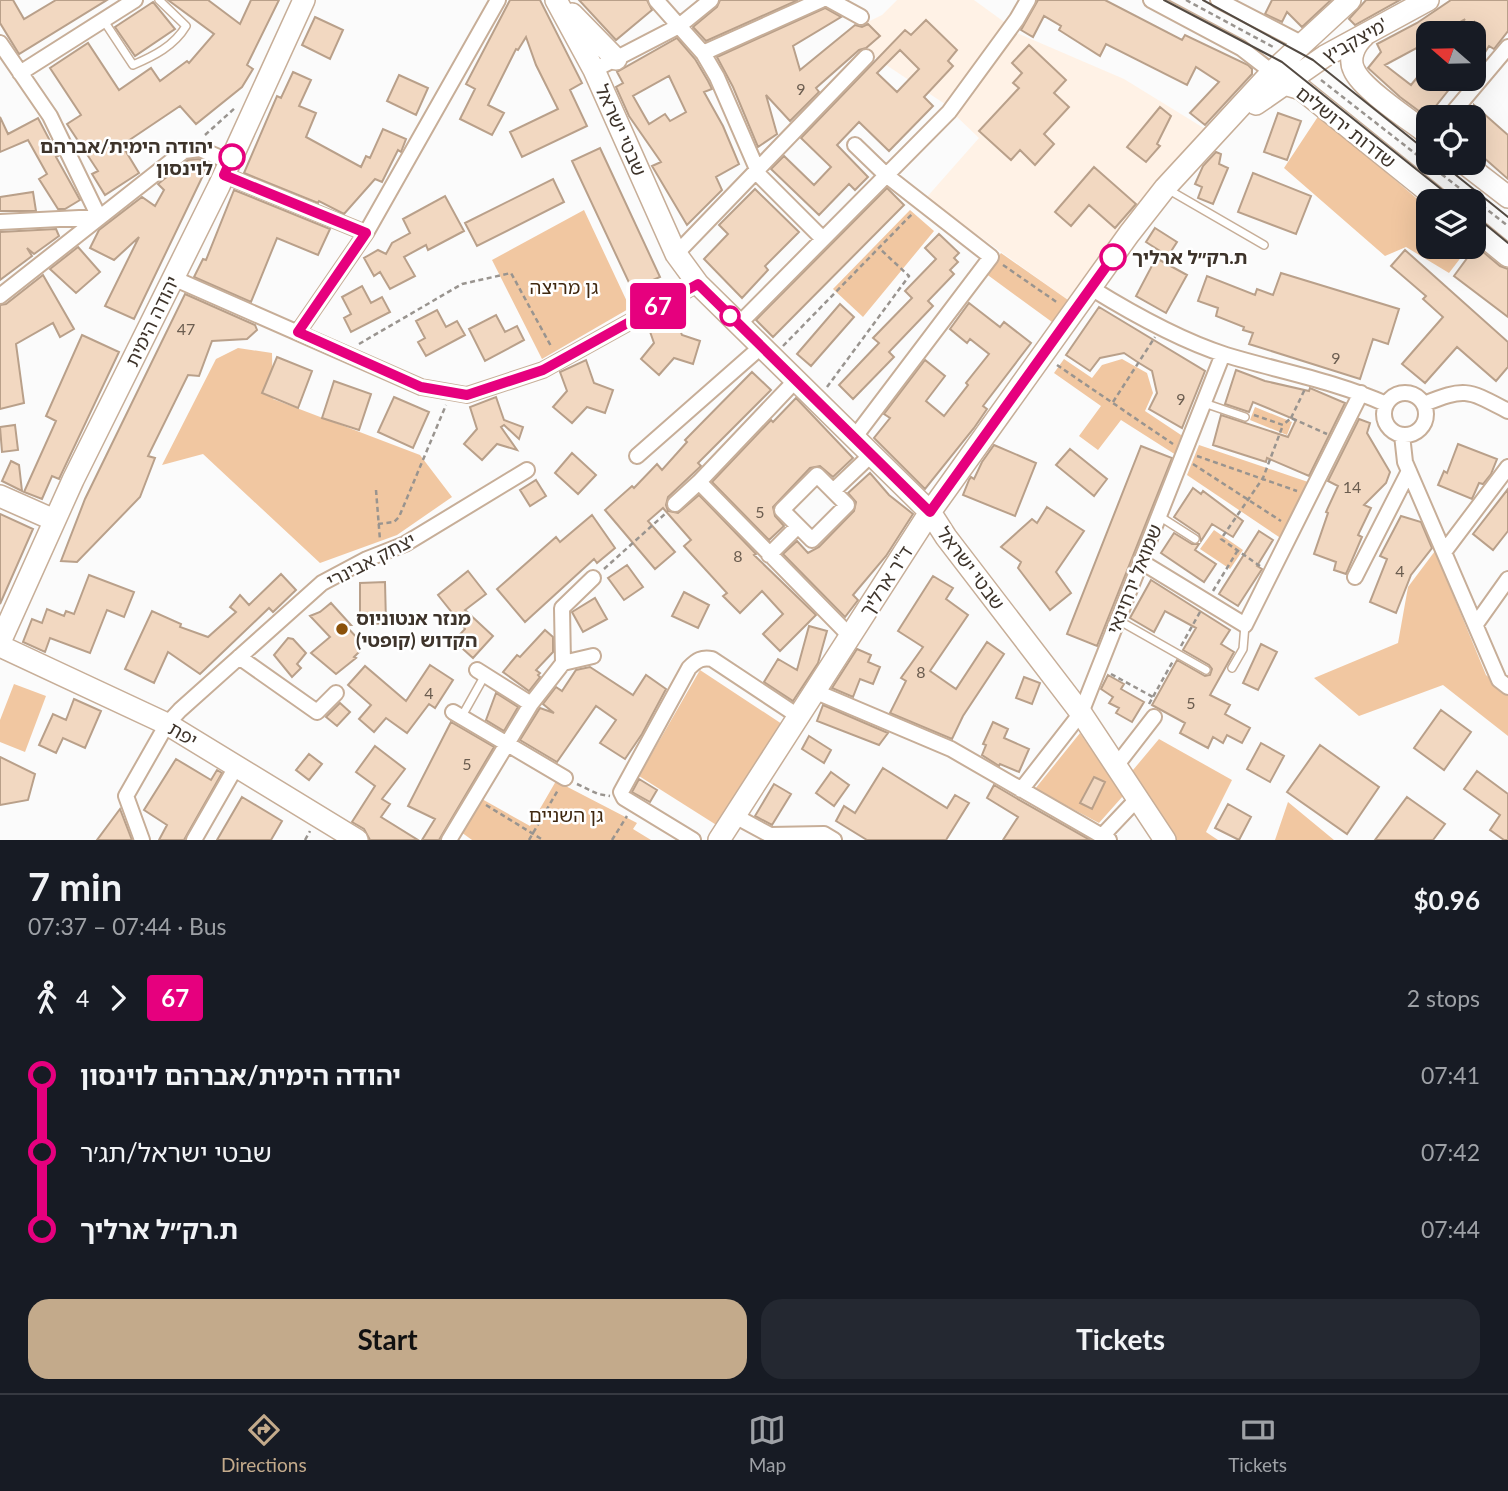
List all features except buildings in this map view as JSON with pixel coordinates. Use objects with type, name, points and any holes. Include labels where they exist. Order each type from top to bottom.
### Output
[{"type":"street","points":[[20,73],[135,0]]},
{"type":"street","name":"יהודה הימית","points":[[3,646],[54,520],[227,169],[304,0]]},
{"type":"street","points":[[298,332],[366,233],[498,0]]},
{"type":"street","points":[[557,0],[616,59]]},
{"type":"street","name":"שבטי ישראל","points":[[557,0],[594,70],[676,254],[698,284],[930,512],[946,537],[1081,713],[1165,840]]},
{"type":"street","points":[[656,0],[703,53],[717,76],[760,176],[823,239]]},
{"type":"street","points":[[594,70],[679,26],[711,0]]},
{"type":"street","points":[[703,53],[821,0]]},
{"type":"street","points":[[830,0],[861,17]]},
{"type":"street","points":[[739,324],[949,111],[1028,0]]},
{"type":"street","name":"שדרות ירושלים","points":[[1151,0],[1241,48],[1278,78],[1301,89],[1425,189]]},
{"type":"street","points":[[1219,0],[1299,56],[1350,0]]},
{"type":"street","name":"מיצקביץ'","points":[[1299,56],[1364,36],[1428,0]]},
{"type":"street","points":[[1364,36],[1354,52],[1354,70],[1367,87],[1416,125]]},
{"type":"street","points":[[0,43],[50,116],[99,217]]},
{"type":"street","points":[[1459,105],[1508,47]]},
{"type":"street","name":"ד\"ר ארליך","points":[[719,840],[930,512],[1129,234],[1165,188],[1219,131],[1299,56]]},
{"type":"street","points":[[676,254],[756,168],[866,57]]},
{"type":"street","points":[[854,438],[991,257],[886,175],[855,145]]},
{"type":"street","points":[[0,296],[188,150],[200,149],[227,169],[366,233]]},
{"type":"street","points":[[1480,175],[1508,197]]},
{"type":"street","points":[[0,222],[99,217]]},
{"type":"street","points":[[1486,238],[1508,256]]},
{"type":"street","points":[[173,278],[421,387],[467,395],[543,370],[698,284]]},
{"type":"street","points":[[1091,288],[1134,314],[1223,354],[1361,393],[1385,404]]},
{"type":"street","points":[[637,456],[767,352]]},
{"type":"street","name":"שמואל ירחינאי","points":[[1021,790],[1081,713],[1223,354]]},
{"type":"street","points":[[676,504],[796,380]]},
{"type":"street","points":[[1140,561],[1245,625],[1361,393]]},
{"type":"street","points":[[1401,393],[1414,395],[1424,404],[1425,417],[1415,432],[1402,435],[1386,424],[1383,411],[1389,399],[1401,393]]},
{"type":"street","points":[[1424,404],[1450,393],[1474,394],[1508,411]]},
{"type":"street","points":[[1402,435],[1403,454],[1409,471],[1499,680],[1508,687]]},
{"type":"street","points":[[833,491],[871,455]]},
{"type":"street","points":[[1444,552],[1508,467]]},
{"type":"street","name":"יצחק אבינרי","points":[[142,840],[126,796],[167,724],[322,583],[405,544],[527,470]]},
{"type":"street","points":[[1355,577],[1409,471]]},
{"type":"street","points":[[817,475],[833,491],[847,505],[812,540],[782,510],[817,475]]},
{"type":"street","points":[[699,482],[850,636]]},
{"type":"street","points":[[0,496],[54,520]]},
{"type":"street","points":[[769,555],[798,526]]},
{"type":"street","points":[[914,538],[920,534],[931,533],[946,537]]},
{"type":"street","points":[[563,663],[562,608],[593,578]]},
{"type":"street","points":[[1476,624],[1508,579]]},
{"type":"street","name":"יפת","points":[[3,646],[167,724],[358,840]]},
{"type":"street","points":[[449,840],[531,704],[563,663],[593,656]]},
{"type":"street","points":[[239,657],[317,712],[337,692]]},
{"type":"street","points":[[693,840],[629,801],[621,792],[622,785],[689,668],[696,661],[712,659],[798,716]]},
{"type":"street","points":[[481,672],[531,704]]},
{"type":"street","points":[[814,691],[950,749],[1104,839],[1138,798]]},
{"type":"street","points":[[457,715],[565,778]]},
{"type":"street","points":[[1116,766],[1154,717]]},
{"type":"street","points":[[194,840],[237,765]]},
{"type":"street","points":[[735,816],[770,835],[824,834],[834,840]]},
{"type":"lane","points":[[103,20],[133,65],[156,55],[180,37],[186,26],[159,0]]},
{"type":"lane","points":[[1165,188],[1264,245]]},
{"type":"lane","points":[[1203,403],[1244,414]]},
{"type":"lane","points":[[1159,516],[1195,540]]},
{"type":"lane","points":[[1118,620],[1206,670]]},
{"type":"lane","points":[[1232,668],[1242,649],[1245,625]]},
{"type":"lane","points":[[457,715],[481,672]]},
{"type":"path","points":[[1186,0],[1299,56],[1508,226]]},
{"type":"path","points":[[188,150],[242,103],[254,108]]},
{"type":"path","points":[[767,352],[923,204]]},
{"type":"path","points":[[817,401],[909,276],[879,248]]},
{"type":"path","points":[[991,257],[1073,313]]},
{"type":"path","points":[[345,353],[462,284],[511,273],[559,360]]},
{"type":"path","points":[[1114,402],[1154,340]]},
{"type":"path","points":[[1042,355],[1114,402],[1182,454],[1293,530]]},
{"type":"path","points":[[1272,573],[1221,539],[1263,478],[1283,425],[1291,418],[1311,379]]},
{"type":"path","points":[[379,524],[394,522],[399,517],[452,392]]},
{"type":"path","points":[[1244,414],[1283,425]]},
{"type":"path","points":[[1291,418],[1338,439]]},
{"type":"path","points":[[1182,454],[1263,478],[1310,496]]},
{"type":"path","points":[[376,491],[381,554]]},
{"type":"path","points":[[593,578],[676,504]]},
{"type":"path","points":[[1154,717],[1149,704],[1238,550]]},
{"type":"path","points":[[1099,668],[1153,697]]},
{"type":"path","points":[[529,840],[565,778],[598,794],[629,801],[612,840]]},
{"type":"path","points":[[474,798],[543,840]]},
{"type":"shaded area","points":[[897,0],[974,0],[1007,24],[945,104],[841,35],[882,15]]},
{"type":"shaded area","points":[[1017,33],[1124,79],[1207,130],[1143,201],[1068,300],[926,198],[979,138],[955,115]]},
{"type":"green space","points":[[1319,115],[1416,198],[1416,253],[1406,247],[1385,256],[1284,168]]},
{"type":"green space","name":"גן מריצה","points":[[584,210],[630,308],[542,359],[492,260]]},
{"type":"green space","points":[[910,210],[934,231],[863,317],[833,289]]},
{"type":"green space","points":[[1001,253],[1068,300],[1052,322],[985,273]]},
{"type":"green space","points":[[1426,259],[1460,259],[1449,273]]},
{"type":"green space","points":[[238,348],[272,353],[273,399],[420,455],[452,497],[397,535],[320,563],[203,454],[162,465],[216,359]]},
{"type":"green space","points":[[1064,359],[1092,378],[1102,365],[1122,359],[1147,373],[1153,393],[1145,411],[1184,437],[1176,455],[1121,420],[1098,450],[1079,436],[1101,406],[1054,373]]},
{"type":"green space","points":[[1255,407],[1292,422],[1287,435],[1250,420]]},
{"type":"green space","points":[[1199,445],[1311,483],[1282,539],[1187,475]]},
{"type":"green space","points":[[1214,530],[1243,550],[1230,569],[1200,549]]},
{"type":"green space","points":[[1435,551],[1486,675],[1508,694],[1508,736],[1443,685],[1359,716],[1314,678],[1398,643],[1408,587]]},
{"type":"green space","points":[[700,670],[782,724],[718,826],[639,776]]},
{"type":"green space","points":[[14,684],[46,696],[25,752],[0,742],[0,720]]},
{"type":"green space","points":[[1080,733],[1123,796],[1099,823],[1035,789]]},
{"type":"green space","points":[[1159,739],[1232,780],[1206,832],[1218,840],[1171,840],[1128,776]]},
{"type":"green space","name":"גן השניים","points":[[556,781],[637,823],[633,829],[651,840],[472,840],[461,832],[482,799],[530,826]]},
{"type":"green space","points":[[1288,802],[1334,840],[1275,840]]},
{"type":"tram line","points":[[1164,0],[1282,62],[1441,189]]},
{"type":"tram line","points":[[1203,0],[1313,60],[1416,142]]},
{"type":"tram line","points":[[1456,175],[1508,217]]},
{"type":"tram line","points":[[1486,225],[1508,243]]},
{"type":"bus line","name":"67","points":[[232,157],[224,175],[366,233],[298,332],[421,387],[467,395],[543,370],[698,284],[930,512],[1113,257]]},
{"type":"place","name":"יהודה הימית/אברהם לוינסון","points":[[232,157]]},
{"type":"place","name":"ת.רק״ל ארליך","points":[[1113,257]]},
{"type":"place","name":"מנזר אנטוניוס הקדוש (קופטי)","points":[[342,629]]}]
